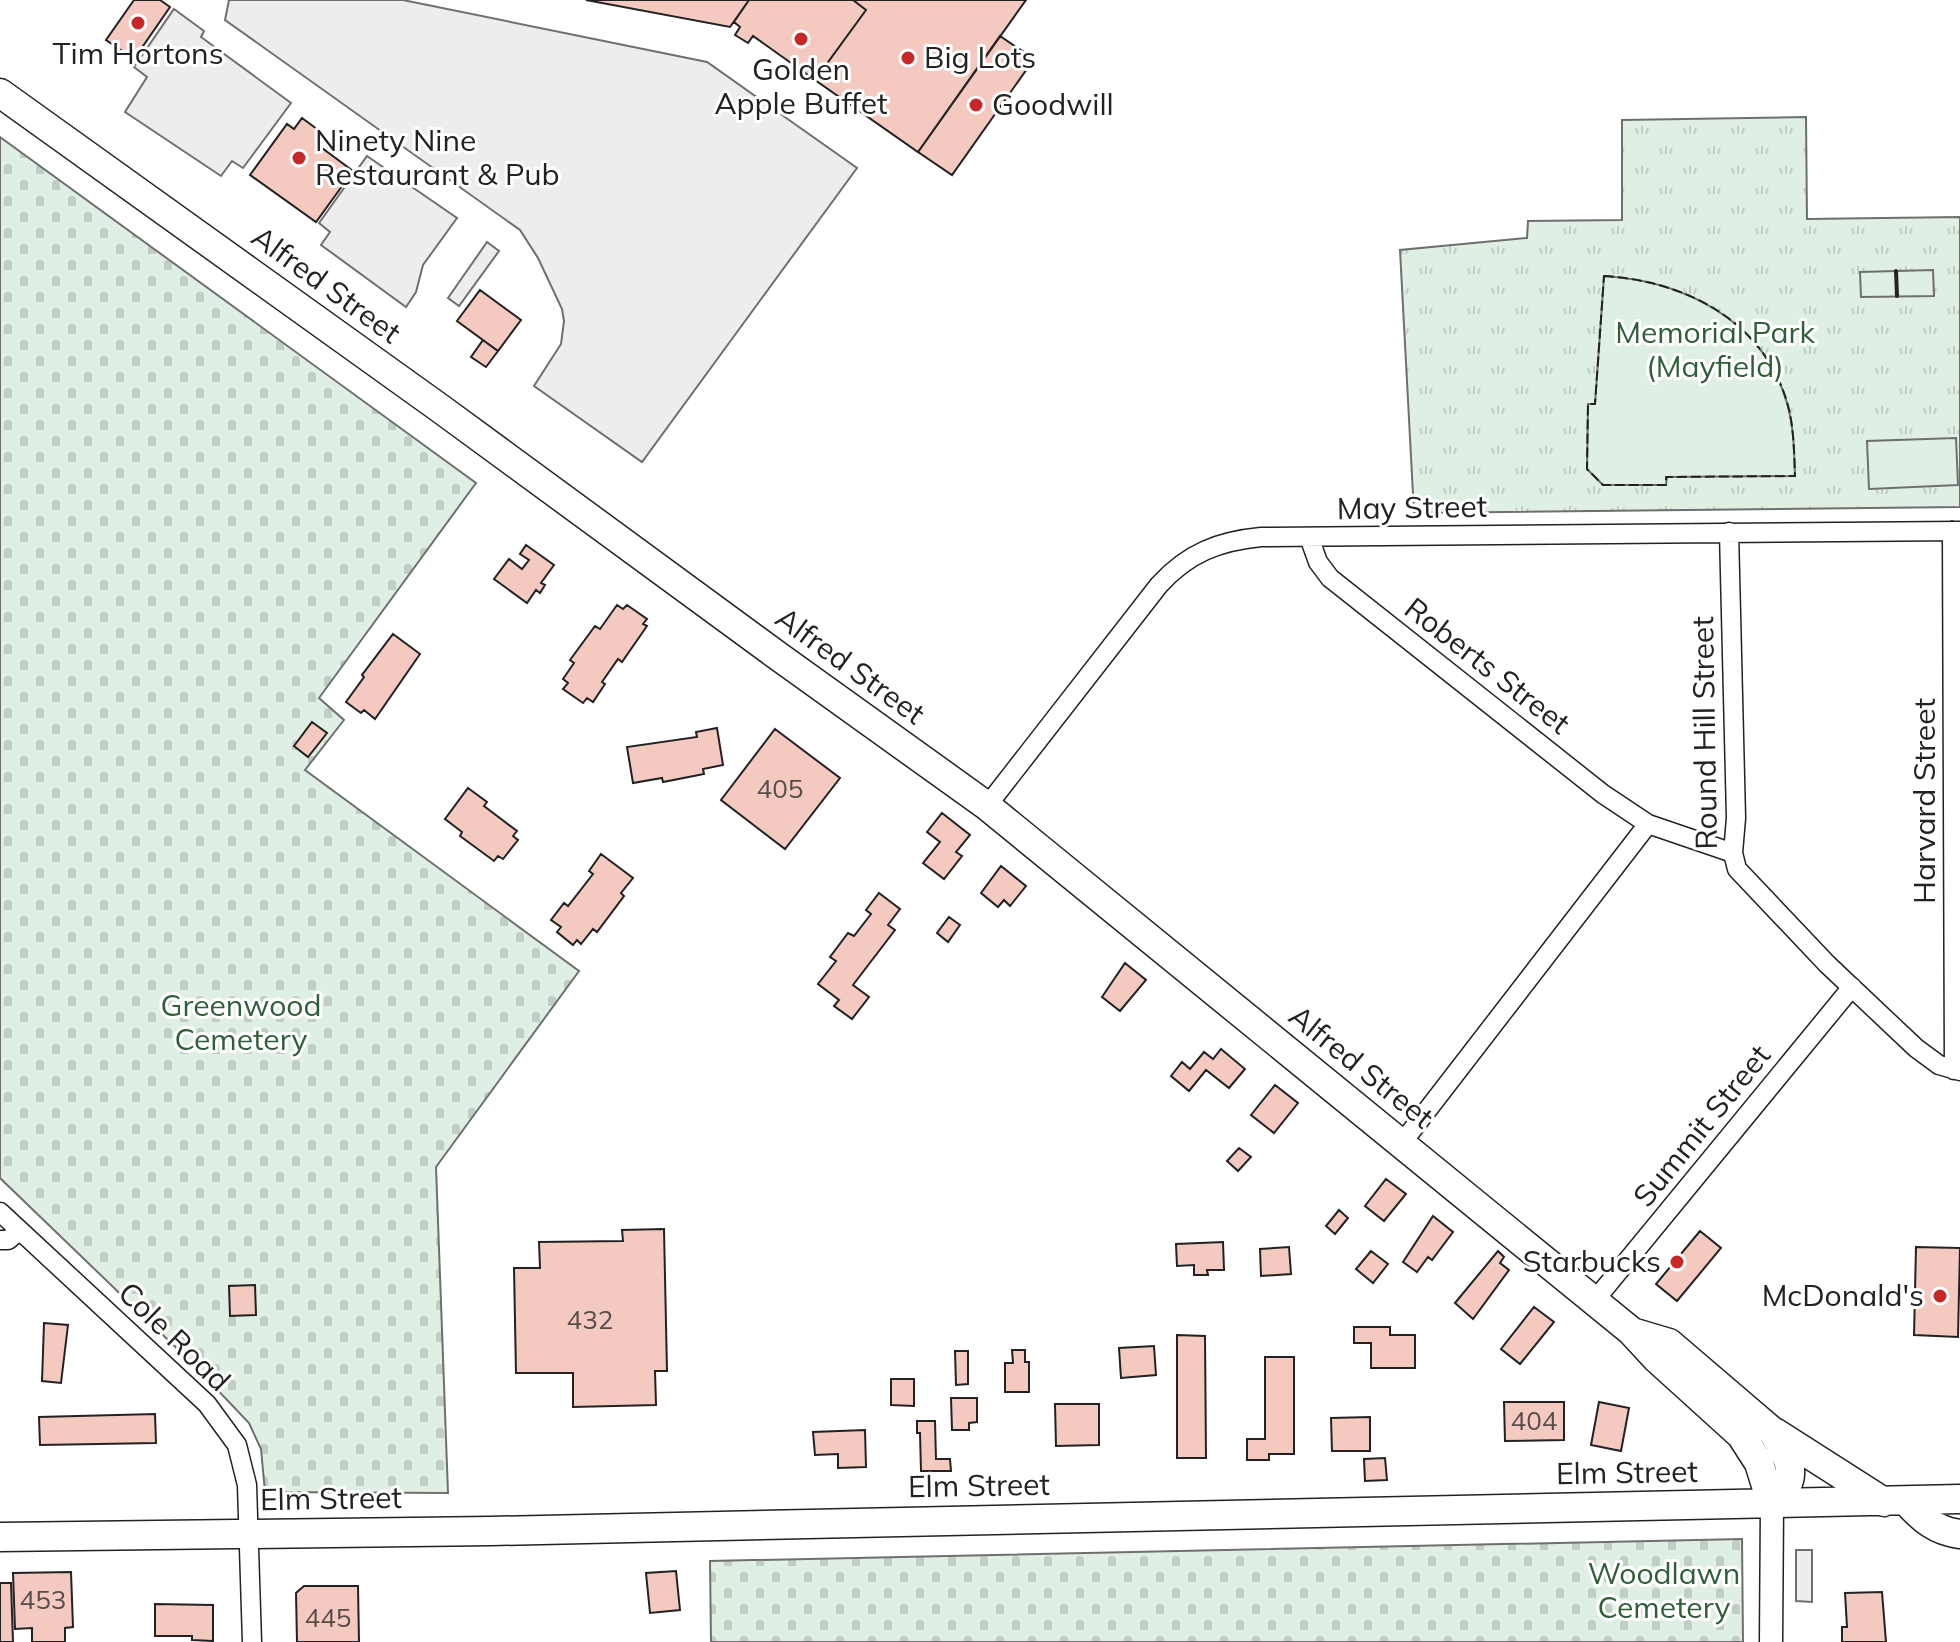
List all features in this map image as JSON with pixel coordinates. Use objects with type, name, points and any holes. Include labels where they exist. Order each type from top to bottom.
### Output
[{"type":"main road","name":"Alfred Street","points":[[0,93],[987,806],[1631,1331],[1656,1358],[1741,1435],[1759,1463],[1772,1505]]},
{"type":"main road","name":"Alfred Street","points":[[1631,1331],[1669,1343],[1772,1431],[1784,1448],[1791,1474],[1789,1486],[1772,1505]]},
{"type":"main road","points":[[1772,1431],[1935,1528],[1960,1534]]},
{"type":"main road","name":"Elm Street","points":[[0,1537],[249,1535],[1960,1499]]},
{"type":"street","name":"May Street","points":[[987,806],[1154,591],[1184,561],[1230,541],[1261,537],[1956,531]]},
{"type":"street","name":"Harvard Street","points":[[1956,531],[1957,1071]]},
{"type":"street","name":"Round Hill Street","points":[[1729,532],[1736,818],[1733,853],[1737,869],[1852,987],[1922,1053],[1957,1071]]},
{"type":"street","name":"Roberts Street","points":[[1309,537],[1318,562],[1330,578],[1603,794],[1648,824],[1733,853]]},
{"type":"street","points":[[1402,1143],[1648,824]]},
{"type":"street","name":"Summit Street","points":[[1595,1300],[1852,987]]},
{"type":"street","name":"Cole Road","points":[[0,1212],[192,1390],[230,1432],[243,1461],[247,1485],[252,1642]]},
{"type":"street","points":[[0,1240],[8,1240],[19,1231]]},
{"type":"street","points":[[1771,1642],[1772,1505]]},
{"type":"green space","name":"Memorial Park (Mayfield)","points":[[1806,117],[1807,219],[1960,217],[1960,507],[1414,513],[1400,250],[1527,238],[1528,221],[1622,220],[1622,120]]},
{"type":"green space","name":"Greenwood Cemetery","points":[[0,137],[476,483],[319,698],[344,720],[305,770],[579,971],[436,1167],[448,1493],[265,1492],[261,1449],[249,1423],[192,1363],[0,1178]]},
{"type":"green space","points":[[1933,270],[1934,296],[1861,297],[1860,272]]},
{"type":"green space","points":[[1604,276],[1634,279],[1691,296],[1740,328],[1760,349],[1776,374],[1787,403],[1795,476],[1667,477],[1666,485],[1603,485],[1587,469],[1588,404],[1595,404]]},
{"type":"green space","points":[[1956,438],[1958,485],[1869,489],[1867,441]]},
{"type":"green space","name":"Woodlawn Cemetery","points":[[1742,1539],[1743,1642],[711,1642],[710,1561]]},
{"type":"shaded area","points":[[229,0],[403,0],[707,62],[857,168],[642,462],[534,386],[561,344],[564,321],[562,309],[538,258],[520,230],[225,20]]},
{"type":"shaded area","points":[[174,9],[204,31],[201,37],[291,103],[243,168],[232,161],[221,176],[125,112],[147,77],[134,67]]},
{"type":"shaded area","points":[[367,156],[457,218],[423,265],[416,292],[406,307],[321,245],[330,232],[319,223]]},
{"type":"shaded area","points":[[487,242],[499,251],[459,306],[448,298]]},
{"type":"shaded area","points":[[1796,1550],[1812,1550],[1812,1602],[1796,1601]]},
{"type":"building","name":"Tim Hortons","points":[[134,0],[160,0],[170,7],[134,59],[106,40]]},
{"type":"building","points":[[586,0],[749,0],[730,27]]},
{"type":"building","name":"Golden Apple Buffet","points":[[749,0],[853,0],[866,10],[815,80],[753,36],[748,43],[735,35],[740,27],[734,22]]},
{"type":"building","name":"Big Lots","points":[[853,0],[1026,0],[918,152],[815,80],[866,10]]},
{"type":"building","name":"Goodwill","points":[[1000,36],[1034,59],[952,175],[918,152]]},
{"type":"building","name":"Ninety Nine Restaurant & Pub","points":[[302,118],[325,135],[318,145],[353,171],[316,222],[250,175],[287,124],[294,129]]},
{"type":"building","points":[[480,290],[521,320],[498,351],[457,321]]},
{"type":"building","points":[[483,340],[498,351],[486,367],[471,357]]},
{"type":"building","points":[[526,545],[554,565],[541,583],[545,585],[540,593],[536,590],[527,603],[494,579],[509,559],[522,569],[529,560],[520,554]]},
{"type":"building","points":[[617,605],[623,609],[627,605],[647,619],[643,624],[647,626],[622,662],[618,659],[593,702],[587,698],[583,703],[563,689],[568,683],[563,679],[574,663],[570,660],[595,626],[600,629]]},
{"type":"building","points":[[393,634],[420,654],[375,719],[346,702]]},
{"type":"building","points":[[312,722],[327,733],[308,757],[294,746]]},
{"type":"building","points":[[717,728],[723,765],[703,769],[704,774],[663,782],[662,778],[633,783],[627,747],[697,737],[696,732]]},
{"type":"building","points":[[775,729],[840,778],[785,849],[721,800]]},
{"type":"building","points":[[468,788],[487,802],[484,806],[517,831],[513,836],[518,840],[503,859],[498,856],[494,861],[460,836],[462,832],[445,819]]},
{"type":"building","points":[[942,813],[970,835],[956,852],[962,856],[944,879],[923,863],[940,842],[927,832]]},
{"type":"building","points":[[601,854],[633,878],[621,893],[624,896],[597,932],[593,929],[581,944],[577,940],[573,945],[557,932],[561,927],[551,920],[564,903],[568,906],[593,874],[589,871]]},
{"type":"building","points":[[1001,866],[1026,886],[1010,906],[1004,900],[998,907],[981,893]]},
{"type":"building","points":[[879,893],[900,909],[888,925],[895,930],[853,985],[869,997],[852,1019],[834,1006],[839,1000],[818,984],[836,961],[830,957],[848,933],[854,936],[871,914],[866,910]]},
{"type":"building","points":[[949,917],[960,925],[948,942],[937,933]]},
{"type":"building","points":[[1125,963],[1146,980],[1120,1011],[1102,997]]},
{"type":"building","points":[[1221,1049],[1245,1069],[1229,1088],[1206,1070],[1189,1091],[1171,1076],[1182,1062],[1190,1069],[1204,1052],[1213,1059]]},
{"type":"building","points":[[1275,1085],[1298,1103],[1274,1133],[1251,1115]]},
{"type":"building","points":[[1239,1148],[1251,1157],[1238,1171],[1227,1161]]},
{"type":"building","points":[[1386,1179],[1406,1194],[1384,1221],[1365,1206]]},
{"type":"building","points":[[1339,1210],[1348,1218],[1335,1234],[1326,1226]]},
{"type":"building","points":[[1433,1216],[1453,1232],[1432,1260],[1428,1257],[1417,1272],[1403,1262]]},
{"type":"building","points":[[664,1229],[667,1371],[655,1371],[656,1405],[573,1407],[573,1373],[516,1373],[514,1268],[540,1268],[539,1242],[623,1241],[622,1230]]},
{"type":"building","points":[[1700,1231],[1721,1248],[1677,1301],[1656,1284]]},
{"type":"building","points":[[1223,1242],[1224,1270],[1207,1270],[1208,1275],[1194,1275],[1194,1265],[1177,1266],[1176,1244]]},
{"type":"building","points":[[1289,1247],[1291,1274],[1261,1276],[1260,1249]]},
{"type":"building","points":[[1916,1247],[1960,1248],[1958,1337],[1914,1335]]},
{"type":"building","points":[[1371,1251],[1388,1264],[1373,1283],[1356,1269]]},
{"type":"building","points":[[1498,1251],[1504,1257],[1500,1263],[1509,1270],[1473,1319],[1455,1303]]},
{"type":"building","points":[[255,1285],[256,1315],[230,1316],[229,1286]]},
{"type":"building","points":[[1534,1307],[1554,1322],[1520,1364],[1501,1349]]},
{"type":"building","points":[[44,1323],[68,1325],[61,1383],[42,1381]]},
{"type":"building","points":[[1354,1327],[1390,1327],[1390,1335],[1415,1335],[1415,1368],[1371,1368],[1371,1343],[1354,1343]]},
{"type":"building","points":[[1177,1335],[1205,1336],[1206,1458],[1177,1458]]},
{"type":"building","points":[[1154,1346],[1156,1375],[1121,1378],[1119,1348]]},
{"type":"building","points":[[1012,1350],[1025,1350],[1025,1362],[1029,1362],[1029,1392],[1005,1392],[1005,1363],[1013,1363]]},
{"type":"building","points":[[955,1351],[968,1351],[968,1384],[956,1385]]},
{"type":"building","points":[[1265,1357],[1294,1357],[1294,1454],[1269,1454],[1269,1460],[1247,1460],[1247,1439],[1265,1439]]},
{"type":"building","points":[[891,1379],[914,1379],[914,1406],[891,1405]]},
{"type":"building","points":[[951,1398],[977,1398],[977,1422],[969,1423],[969,1430],[952,1430]]},
{"type":"building","points":[[1504,1402],[1564,1402],[1564,1440],[1505,1441]]},
{"type":"building","points":[[1599,1402],[1629,1408],[1621,1451],[1591,1445]]},
{"type":"building","points":[[1055,1404],[1099,1404],[1099,1445],[1056,1446]]},
{"type":"building","points":[[155,1414],[156,1443],[40,1445],[39,1417]]},
{"type":"building","points":[[1370,1417],[1370,1451],[1332,1451],[1331,1418]]},
{"type":"building","points":[[917,1421],[935,1421],[936,1459],[950,1459],[951,1471],[921,1471]]},
{"type":"building","points":[[865,1430],[866,1467],[838,1468],[838,1454],[815,1455],[813,1432]]},
{"type":"building","points":[[1385,1458],[1387,1480],[1365,1481],[1364,1459]]},
{"type":"building","points":[[676,1571],[680,1610],[650,1613],[646,1573]]},
{"type":"building","points":[[71,1572],[73,1627],[65,1628],[65,1642],[32,1642],[32,1628],[15,1629],[13,1573]]},
{"type":"building","points":[[0,1583],[11,1583],[13,1642],[0,1642]]},
{"type":"building","points":[[304,1586],[358,1586],[359,1642],[297,1642],[296,1593]]},
{"type":"building","points":[[1882,1592],[1886,1642],[1842,1642],[1842,1627],[1847,1627],[1845,1593]]},
{"type":"building","points":[[155,1604],[213,1605],[213,1641],[192,1640],[192,1636],[155,1636]]},
{"type":"fence","points":[[1604,276],[1634,279],[1690,296],[1739,327],[1759,348],[1775,373],[1787,402],[1795,476],[1666,477],[1666,485],[1603,485],[1587,469],[1588,404],[1595,404],[1604,276]]},
{"type":"wall","points":[[1896,271],[1897,296]]},
{"type":"place","name":"Tim Hortons","points":[[138,23]]},
{"type":"place","name":"Golden Apple Buffet","points":[[801,39]]},
{"type":"place","name":"Big Lots","points":[[908,58]]},
{"type":"place","name":"Goodwill","points":[[976,105]]},
{"type":"place","name":"Ninety Nine Restaurant & Pub","points":[[299,158]]},
{"type":"place","name":"Starbucks","points":[[1677,1262]]},
{"type":"place","name":"McDonald's","points":[[1940,1296]]}]
